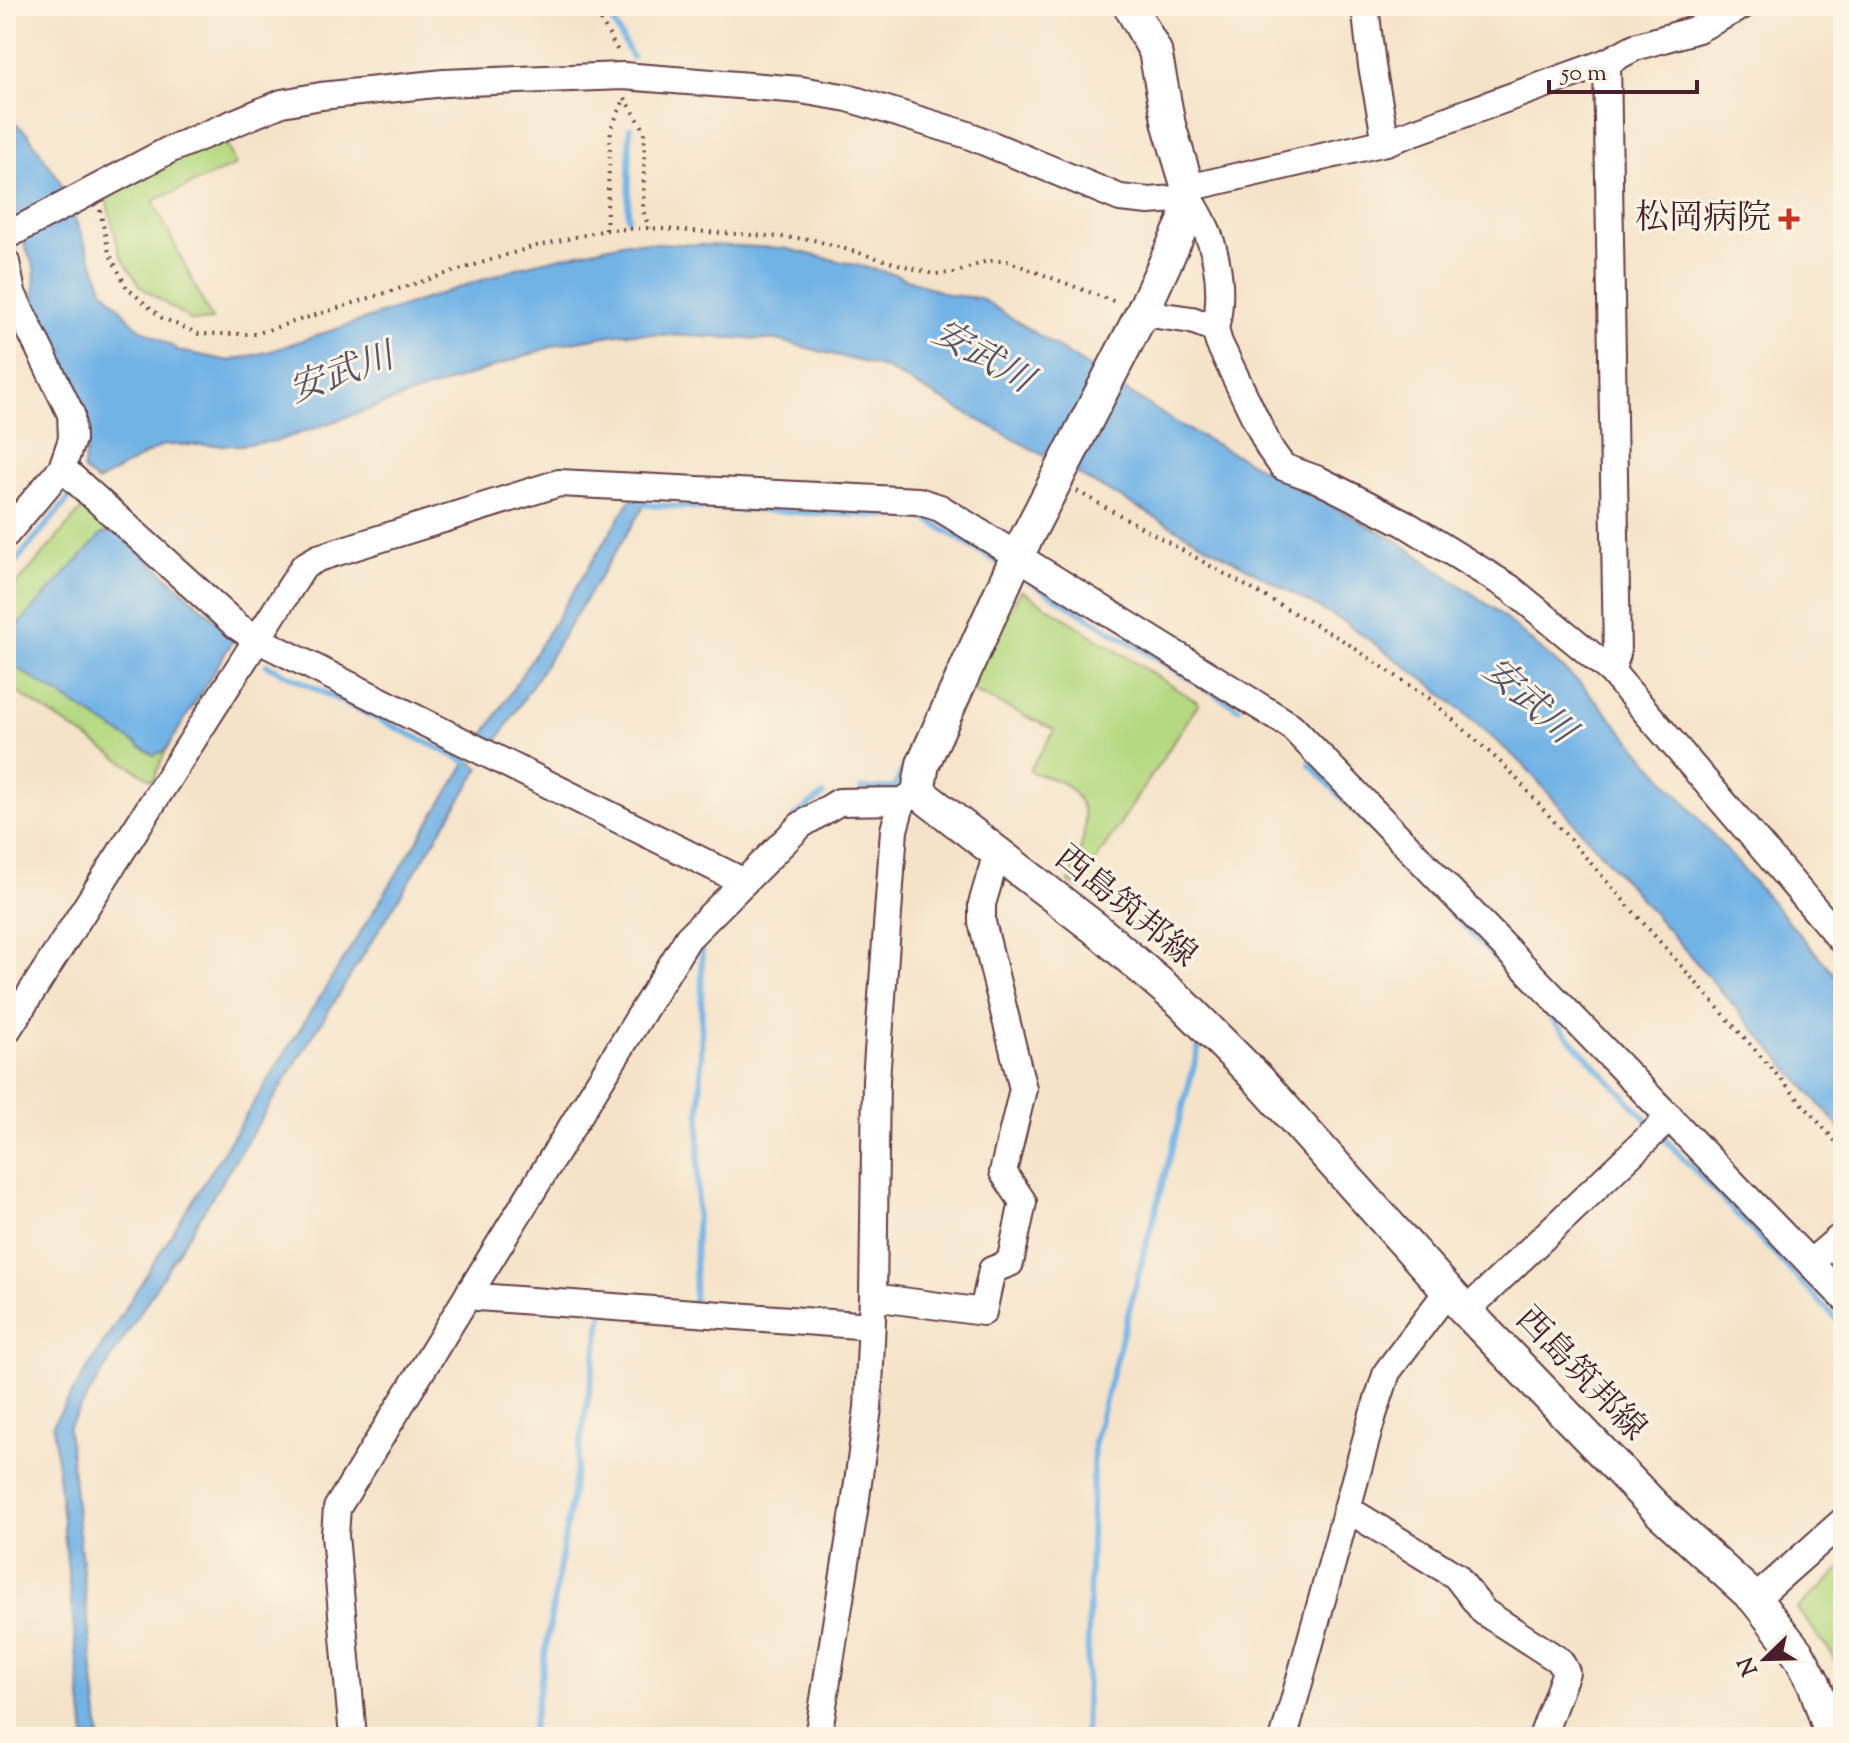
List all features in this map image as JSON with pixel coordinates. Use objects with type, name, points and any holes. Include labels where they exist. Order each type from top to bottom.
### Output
[{"type":"main road","points":[[910,797],[1017,556],[1142,313],[1184,222],[1188,193],[1169,125],[1155,51],[1130,6]]},
{"type":"main road","name":"西島筑邦線","points":[[910,797],[997,853],[1095,928],[1181,1002],[1258,1079],[1456,1301],[1660,1512],[1755,1599],[1799,1655],[1814,1683],[1832,1737]]},
{"type":"street","points":[[1365,6],[1386,142]]},
{"type":"street","points":[[6,236],[169,150],[243,118],[298,99],[444,83],[801,90],[848,98],[968,135],[1120,198],[1149,201],[1386,142],[1607,62],[1635,47],[1698,29],[1742,6]]},
{"type":"street","points":[[1607,62],[1617,654],[1611,671]]},
{"type":"street","points":[[1188,193],[1203,218],[1217,262],[1220,309],[1215,329],[1219,343],[1270,449],[1283,467],[1319,480],[1404,523],[1510,588],[1611,671],[1843,942]]},
{"type":"street","points":[[6,262],[12,293],[71,414],[72,439],[62,468],[6,534]]},
{"type":"street","points":[[1142,313],[1192,320],[1215,329]]},
{"type":"street","points":[[62,468],[237,626],[257,639],[744,882]]},
{"type":"street","points":[[6,1032],[304,566],[318,558],[559,483],[918,501],[940,508],[1291,726],[1843,1297]]},
{"type":"street","points":[[353,1737],[335,1535],[337,1508],[688,938],[801,825],[839,802],[910,797],[894,830],[876,1080],[868,1408],[818,1737]]},
{"type":"street","points":[[873,1297],[983,1312],[992,1270],[1010,1263],[1023,1202],[1003,1172],[1023,1089],[982,922],[982,904],[997,853]]},
{"type":"street","points":[[1284,1737],[1387,1372],[1456,1301],[1670,1117]]},
{"type":"street","points":[[1810,1263],[1843,1235]]},
{"type":"street","points":[[470,1291],[478,1297],[871,1326]]},
{"type":"street","points":[[1349,1510],[1456,1576],[1484,1612],[1560,1661],[1566,1672],[1542,1737]]},
{"type":"street","points":[[1755,1599],[1843,1521]]},
{"type":"path","points":[[593,6],[619,54],[624,88],[645,131],[643,210],[649,228]]},
{"type":"path","points":[[606,230],[611,128],[624,88]]},
{"type":"path","points":[[87,192],[99,208],[109,253],[127,288],[162,318],[199,334],[255,334],[532,247],[606,230],[649,228],[810,239],[933,274],[955,273],[987,261],[1007,261],[1142,313]]},
{"type":"path","points":[[1056,480],[1344,641],[1430,699],[1508,769],[1843,1150]]},
{"type":"green space","points":[[223,136],[236,165],[153,201],[212,320],[192,321],[141,287],[120,254],[104,191]]},
{"type":"green space","points":[[86,504],[116,531],[6,638],[6,597]]},
{"type":"green space","points":[[1021,590],[1199,703],[1078,888],[1069,882],[1082,843],[1085,818],[1082,806],[1064,784],[1029,771],[1055,730],[968,689]]},
{"type":"green space","points":[[6,661],[154,755],[166,750],[153,781],[6,685]]},
{"type":"green space","points":[[1843,1567],[1843,1677],[1830,1651],[1797,1609]]},
{"type":"water","name":"安武川","points":[[6,115],[28,134],[59,180],[104,290],[135,325],[180,351],[229,361],[271,351],[523,266],[627,242],[783,248],[894,274],[949,295],[980,298],[1183,427],[1396,540],[1493,608],[1584,687],[1843,984],[1843,1131],[1523,764],[1433,686],[1343,621],[885,368],[777,340],[623,333],[560,344],[277,441],[239,445],[163,445],[97,482],[83,470],[89,432],[78,392],[34,304],[35,269],[6,202]]},
{"type":"water","points":[[631,499],[647,501],[496,743],[484,735]]},
{"type":"water","points":[[116,531],[235,637],[166,750],[154,755],[6,661],[6,638],[102,534]]},
{"type":"water","points":[[468,760],[480,768],[68,1428],[100,1737],[85,1737],[53,1424]]},
{"type":"waterway","points":[[605,6],[632,57]]},
{"type":"waterway","points":[[628,218],[630,128]]},
{"type":"waterway","points":[[6,573],[76,490]]},
{"type":"waterway","points":[[645,505],[925,518],[999,563]]},
{"type":"waterway","points":[[1029,581],[1238,708]]},
{"type":"waterway","points":[[267,665],[467,762]]},
{"type":"waterway","points":[[861,789],[894,788],[914,745]]},
{"type":"waterway","points":[[1310,764],[1647,1120]]},
{"type":"waterway","points":[[795,816],[823,795]]},
{"type":"waterway","points":[[694,1302],[702,936]]},
{"type":"waterway","points":[[1085,1737],[1094,1442],[1201,1039]]},
{"type":"waterway","points":[[1662,1136],[1843,1326]]},
{"type":"waterway","points":[[531,1737],[602,1316]]},
{"type":"place","name":"松岡病院","points":[[1789,219]]}]
